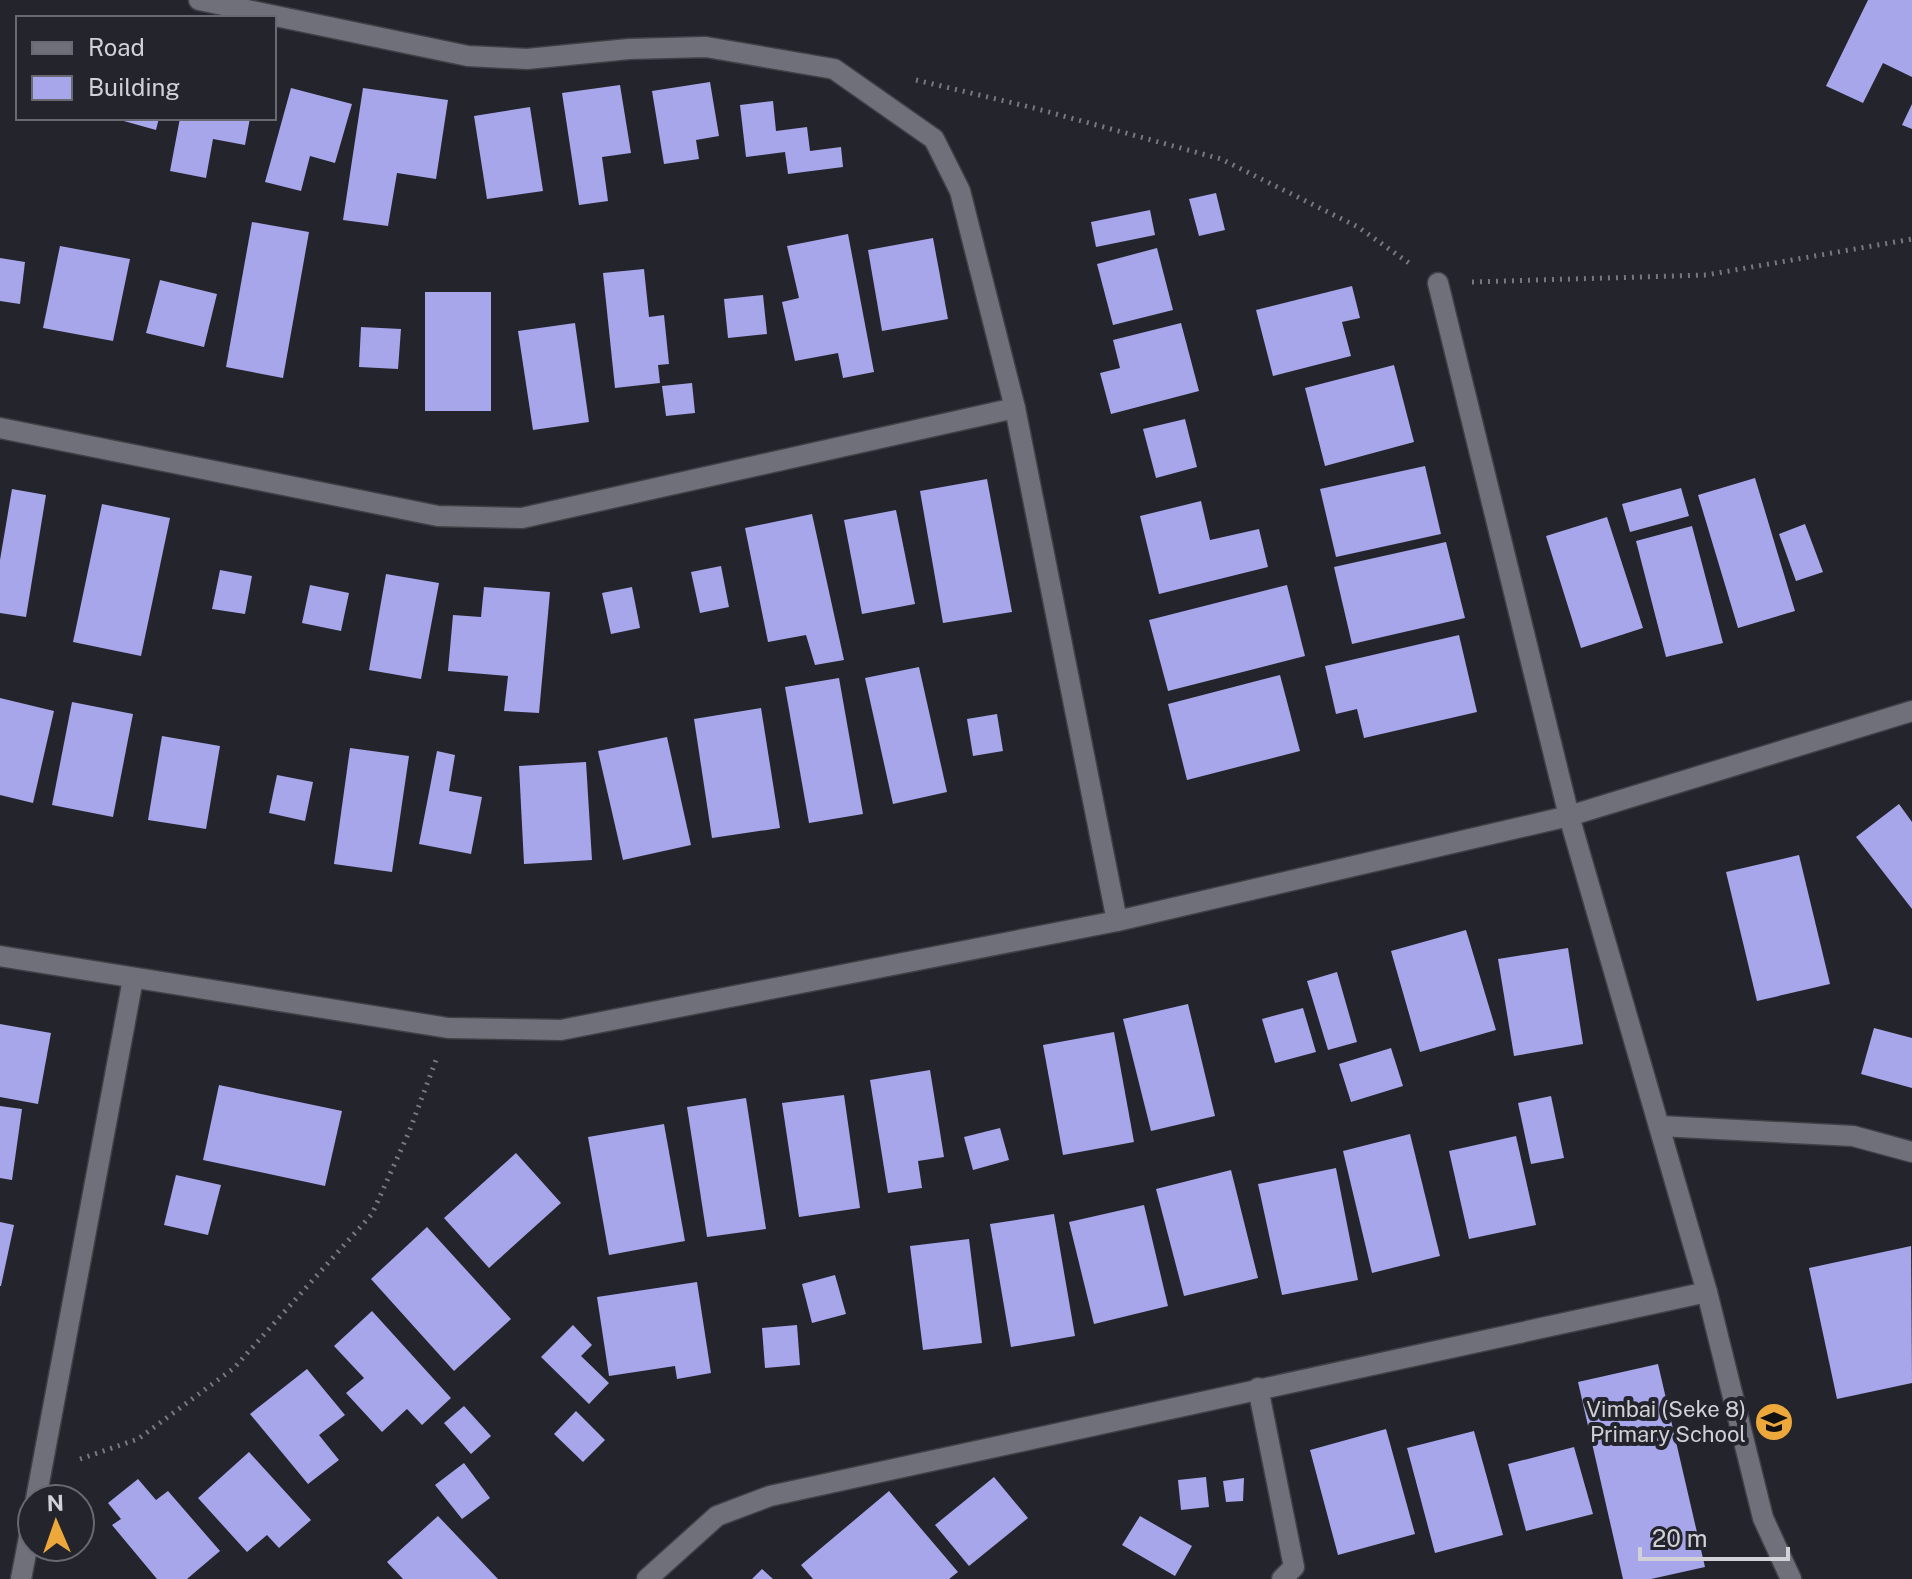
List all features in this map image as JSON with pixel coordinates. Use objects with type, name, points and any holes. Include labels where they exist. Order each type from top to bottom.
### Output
[{"type":"street","points":[[199,0],[276,16]]},
{"type":"street","points":[[276,16],[468,56],[527,59],[629,49],[706,47],[834,69],[934,139],[960,191],[1015,408],[1117,921]]},
{"type":"street","points":[[1438,283],[1569,816],[1707,1292],[1763,1518],[1791,1579]]},
{"type":"street","points":[[0,428],[438,516],[522,518],[1015,408]]},
{"type":"street","points":[[0,956],[448,1028],[561,1030],[1117,921],[1569,816],[1912,711]]},
{"type":"street","points":[[39,1483],[133,979]]},
{"type":"street","points":[[1660,1126],[1853,1136],[1912,1152]]},
{"type":"street","points":[[647,1579],[717,1516],[770,1496],[1707,1292]]},
{"type":"street","points":[[1258,1388],[1294,1567],[1282,1579]]},
{"type":"path","points":[[906,79],[1034,108],[1221,159],[1358,227],[1438,283],[1706,275],[1912,239]]},
{"type":"path","points":[[41,1472],[138,1439],[234,1368],[372,1214],[409,1132],[448,1028]]},
{"type":"building","points":[[1868,0],[1912,0],[1912,77],[1883,63],[1863,103],[1826,86]]},
{"type":"building","points":[[710,82],[719,136],[696,140],[699,159],[664,164],[652,91]]},
{"type":"building","points":[[620,85],[631,153],[602,157],[608,201],[579,205],[562,93]]},
{"type":"building","points":[[291,88],[352,104],[335,163],[310,156],[301,191],[265,182]]},
{"type":"building","points":[[363,88],[448,100],[436,179],[397,173],[388,226],[343,220]]},
{"type":"building","points":[[773,101],[776,131],[807,127],[810,151],[841,147],[843,167],[788,174],[785,152],[746,157],[740,105]]},
{"type":"building","points":[[1912,104],[1912,129],[1902,125]]},
{"type":"building","points":[[530,107],[543,191],[487,199],[474,116]]},
{"type":"building","points":[[120,120],[158,120],[156,130]]},
{"type":"building","points":[[180,120],[250,120],[245,145],[213,139],[206,178],[170,171]]},
{"type":"building","points":[[1216,193],[1225,230],[1199,236],[1189,199]]},
{"type":"building","points":[[1150,210],[1155,235],[1096,247],[1091,222]]},
{"type":"building","points":[[252,222],[309,232],[283,378],[226,367]]},
{"type":"building","points":[[848,234],[874,372],[843,378],[838,353],[795,361],[782,302],[799,298],[787,246]]},
{"type":"building","points":[[933,238],[948,319],[882,331],[868,250]]},
{"type":"building","points":[[60,246],[130,259],[113,341],[43,328]]},
{"type":"building","points":[[1157,248],[1173,310],[1113,325],[1097,264]]},
{"type":"building","points":[[0,258],[25,262],[20,304],[0,301]]},
{"type":"building","points":[[644,269],[649,317],[664,315],[669,364],[658,365],[660,383],[615,388],[603,273]]},
{"type":"building","points":[[160,280],[217,294],[204,347],[146,333]]},
{"type":"building","points":[[1352,286],[1360,318],[1342,322],[1351,356],[1273,376],[1256,310]]},
{"type":"building","points":[[425,292],[491,292],[491,411],[425,411]]},
{"type":"building","points":[[763,295],[767,334],[728,338],[724,299]]},
{"type":"building","points":[[575,323],[589,422],[533,430],[518,331]]},
{"type":"building","points":[[1181,323],[1199,391],[1111,414],[1100,373],[1120,368],[1113,340]]},
{"type":"building","points":[[361,327],[401,329],[398,369],[359,367]]},
{"type":"building","points":[[1394,365],[1414,442],[1325,466],[1305,388]]},
{"type":"building","points":[[692,383],[695,413],[666,416],[662,386]]},
{"type":"building","points":[[1185,419],[1197,467],[1156,478],[1143,429]]},
{"type":"building","points":[[1425,466],[1441,534],[1336,557],[1320,489]]},
{"type":"building","points":[[1755,478],[1795,611],[1738,628],[1698,495]]},
{"type":"building","points":[[987,479],[1012,612],[943,623],[920,491]]},
{"type":"building","points":[[1681,488],[1689,516],[1630,532],[1622,504]]},
{"type":"building","points":[[12,489],[46,495],[26,617],[0,613],[0,560]]},
{"type":"building","points":[[1201,501],[1210,540],[1259,529],[1268,567],[1159,594],[1140,516]]},
{"type":"building","points":[[102,504],[170,518],[141,656],[73,642]]},
{"type":"building","points":[[896,510],[915,604],[862,614],[844,520]]},
{"type":"building","points":[[812,514],[844,660],[815,665],[806,635],[768,642],[745,528]]},
{"type":"building","points":[[1607,517],[1643,628],[1581,648],[1546,536]]},
{"type":"building","points":[[1805,524],[1823,572],[1796,581],[1779,534]]},
{"type":"building","points":[[1692,526],[1723,643],[1666,657],[1636,541]]},
{"type":"building","points":[[1446,542],[1465,618],[1352,644],[1334,567]]},
{"type":"building","points":[[721,566],[729,607],[700,613],[691,572]]},
{"type":"building","points":[[220,570],[252,576],[245,614],[212,609]]},
{"type":"building","points":[[386,574],[439,583],[421,679],[369,670]]},
{"type":"building","points":[[310,585],[349,593],[341,631],[302,623]]},
{"type":"building","points":[[1287,585],[1305,656],[1168,691],[1149,620]]},
{"type":"building","points":[[484,587],[550,592],[539,713],[504,711],[508,676],[448,671],[453,615],[481,617]]},
{"type":"building","points":[[632,587],[640,628],[611,634],[602,593]]},
{"type":"building","points":[[1459,635],[1477,712],[1364,738],[1357,709],[1336,714],[1325,666]]},
{"type":"building","points":[[919,667],[947,792],[893,804],[865,678]]},
{"type":"building","points":[[1280,675],[1300,751],[1187,780],[1168,704]]},
{"type":"building","points":[[839,678],[863,814],[809,823],[785,687]]},
{"type":"building","points":[[0,698],[54,711],[33,803],[0,795]]},
{"type":"building","points":[[72,702],[133,714],[113,817],[52,805]]},
{"type":"building","points":[[761,708],[780,828],[712,838],[694,719]]},
{"type":"building","points":[[997,714],[1003,751],[973,756],[967,719]]},
{"type":"building","points":[[162,736],[220,746],[206,829],[148,820]]},
{"type":"building","points":[[667,737],[691,845],[623,860],[598,751]]},
{"type":"building","points":[[350,748],[409,756],[392,872],[334,864]]},
{"type":"building","points":[[437,751],[455,755],[449,791],[482,797],[471,854],[419,844]]},
{"type":"building","points":[[586,762],[592,860],[524,864],[519,766]]},
{"type":"building","points":[[277,775],[313,782],[305,821],[269,813]]},
{"type":"building","points":[[1899,804],[1912,822],[1912,909],[1856,837]]},
{"type":"building","points":[[1799,855],[1830,984],[1757,1001],[1726,872]]},
{"type":"building","points":[[1466,930],[1496,1030],[1420,1052],[1391,951]]},
{"type":"building","points":[[1568,948],[1583,1044],[1514,1056],[1498,959]]},
{"type":"building","points":[[1337,972],[1357,1042],[1328,1050],[1307,981]]},
{"type":"building","points":[[1188,1004],[1215,1116],[1151,1131],[1123,1019]]},
{"type":"building","points":[[1303,1008],[1316,1052],[1275,1063],[1262,1019]]},
{"type":"building","points":[[0,1024],[51,1033],[38,1104],[0,1097]]},
{"type":"building","points":[[1874,1028],[1912,1038],[1912,1088],[1861,1074]]},
{"type":"building","points":[[1114,1032],[1134,1142],[1063,1155],[1043,1045]]},
{"type":"building","points":[[1391,1048],[1403,1086],[1351,1102],[1339,1064]]},
{"type":"building","points":[[930,1070],[944,1157],[918,1161],[922,1188],[888,1193],[870,1080]]},
{"type":"building","points":[[219,1085],[342,1111],[325,1186],[203,1160]]},
{"type":"building","points":[[844,1095],[860,1208],[799,1217],[782,1103]]},
{"type":"building","points":[[1551,1096],[1564,1158],[1531,1164],[1518,1103]]},
{"type":"building","points":[[746,1098],[766,1229],[707,1237],[687,1107]]},
{"type":"building","points":[[0,1106],[22,1109],[12,1180],[0,1178]]},
{"type":"building","points":[[664,1124],[685,1241],[609,1255],[588,1137]]},
{"type":"building","points":[[1000,1128],[1009,1160],[973,1170],[964,1137]]},
{"type":"building","points":[[1410,1134],[1440,1256],[1372,1273],[1343,1151]]},
{"type":"building","points":[[1516,1136],[1536,1225],[1469,1239],[1449,1151]]},
{"type":"building","points":[[516,1153],[561,1203],[489,1268],[444,1218]]},
{"type":"building","points":[[1336,1168],[1358,1280],[1282,1295],[1258,1184]]},
{"type":"building","points":[[1231,1170],[1258,1278],[1184,1296],[1156,1189]]},
{"type":"building","points":[[176,1175],[221,1185],[208,1235],[164,1225]]},
{"type":"building","points":[[1144,1205],[1168,1306],[1094,1324],[1069,1222]]},
{"type":"building","points":[[1054,1214],[1075,1336],[1011,1347],[990,1224]]},
{"type":"building","points":[[0,1222],[14,1225],[1,1286],[0,1286]]},
{"type":"building","points":[[427,1227],[511,1319],[454,1371],[371,1279]]},
{"type":"building","points":[[969,1239],[982,1343],[923,1350],[910,1246]]},
{"type":"building","points":[[1911,1246],[1912,1383],[1837,1399],[1809,1268]]},
{"type":"building","points":[[835,1275],[846,1314],[812,1323],[802,1284]]},
{"type":"building","points":[[697,1282],[711,1373],[677,1379],[675,1366],[609,1376],[597,1297]]},
{"type":"building","points":[[372,1311],[451,1398],[422,1425],[407,1409],[382,1432],[346,1393],[364,1378],[334,1346]]},
{"type":"building","points":[[573,1325],[592,1345],[581,1356],[609,1383],[589,1404],[541,1357]]},
{"type":"building","points":[[797,1325],[800,1365],[765,1368],[762,1328]]},
{"type":"building","points":[[1658,1364],[1705,1567],[1651,1579],[1623,1579],[1578,1382]]},
{"type":"building","points":[[307,1369],[345,1415],[319,1435],[339,1460],[308,1484],[250,1414]]},
{"type":"building","points":[[464,1406],[491,1436],[471,1454],[444,1423]]},
{"type":"building","points":[[576,1411],[605,1440],[583,1462],[554,1434]]},
{"type":"building","points":[[1386,1429],[1415,1534],[1338,1555],[1310,1450]]},
{"type":"building","points":[[1474,1431],[1503,1535],[1435,1553],[1407,1448]]},
{"type":"building","points":[[1574,1447],[1593,1514],[1526,1531],[1508,1464]]},
{"type":"building","points":[[249,1452],[311,1520],[279,1548],[267,1535],[247,1552],[198,1498]]},
{"type":"building","points":[[464,1463],[490,1498],[462,1519],[435,1485]]},
{"type":"building","points":[[994,1477],[1028,1518],[969,1566],[935,1525]]},
{"type":"building","points":[[1206,1477],[1209,1507],[1181,1510],[1178,1480]]},
{"type":"building","points":[[1244,1478],[1243,1501],[1226,1502],[1223,1481]]},
{"type":"building","points":[[138,1479],[156,1500],[168,1491],[220,1551],[187,1579],[157,1579],[112,1525],[121,1519],[108,1503]]},
{"type":"building","points":[[889,1491],[958,1572],[949,1579],[813,1579],[801,1565]]},
{"type":"building","points":[[438,1516],[498,1579],[403,1579],[387,1562]]},
{"type":"building","points":[[1140,1516],[1192,1546],[1175,1576],[1122,1545]]},
{"type":"building","points":[[762,1569],[773,1579],[752,1579]]},
{"type":"place","name":"Vimbai (Seke 8) Primary School","points":[[1774,1422]]}]
